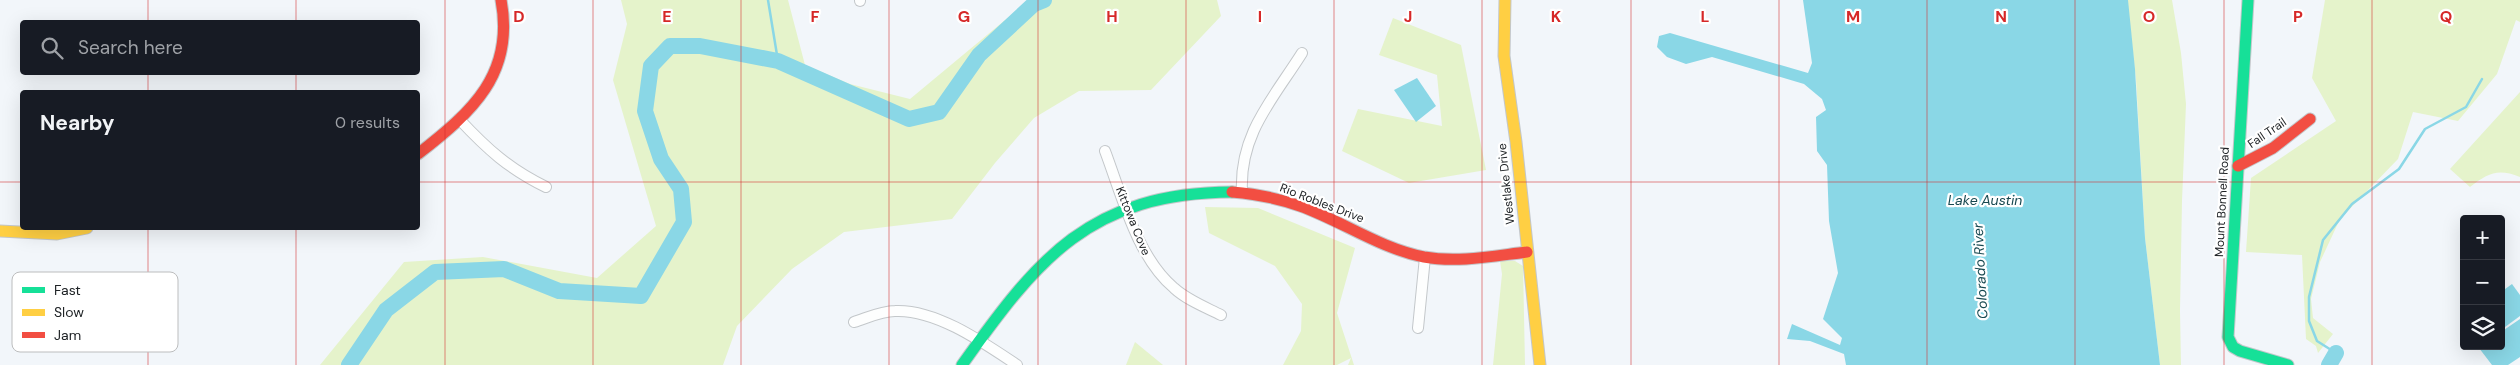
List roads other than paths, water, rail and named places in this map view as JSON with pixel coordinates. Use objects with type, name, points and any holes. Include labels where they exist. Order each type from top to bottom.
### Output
[{"type":"street","points":[[420,152],[459,119],[489,85],[502,54],[504,35],[501,0]]},
{"type":"street","name":"Westlake Drive","points":[[1505,0],[1504,56],[1540,365]]},
{"type":"street","name":"Mount Bonnell Road","points":[[2248,0],[2229,342],[2240,351],[2288,365]]},
{"type":"street","points":[[1242,192],[1242,162],[1250,134],[1302,53]]},
{"type":"street","points":[[459,119],[505,164],[546,186]]},
{"type":"street","name":"Fall Trail","points":[[2238,166],[2274,148],[2310,119]]},
{"type":"street","name":"Kittowa Cove","points":[[1105,151],[1144,252],[1164,280],[1188,299],[1221,315]]},
{"type":"street","name":"Rio Robles Drive","points":[[962,365],[1016,290],[1046,260],[1083,231],[1127,209],[1183,194],[1242,192],[1299,206],[1401,250],[1425,257],[1479,257],[1527,252]]},
{"type":"street","points":[[0,231],[57,234],[77,230]]},
{"type":"street","points":[[1418,328],[1425,257]]},
{"type":"street","points":[[854,322],[893,311],[918,312],[979,340],[1017,365]]},
{"type":"water","name":"Lake Austin","points":[[1803,0],[2128,0],[2135,69],[2145,238],[2160,365],[1846,365],[1844,354],[1810,341],[1787,339],[1792,324],[1840,345],[1842,338],[1823,319],[1838,273],[1829,221],[1827,165],[1817,151],[1816,117],[1826,110],[1822,99],[1804,84],[1712,57],[1686,64],[1667,57],[1657,47],[1659,36],[1670,33],[1808,73],[1812,63]]},
{"type":"water","points":[[1417,78],[1436,106],[1416,122],[1394,90]]},
{"type":"water","points":[[2512,284],[2520,295],[2520,316],[2505,327],[2505,305],[2505,289]]},
{"type":"water","points":[[2520,319],[2520,357],[2508,365],[2492,365],[2481,350],[2505,350],[2505,329]]},
{"type":"waterway","points":[[768,0],[778,61]]},
{"type":"waterway","points":[[349,365],[386,310],[435,272],[504,269],[559,291],[641,296],[684,222],[681,189],[661,159],[645,111],[651,66],[670,46],[700,46],[778,61],[909,119],[939,112],[979,55],[1034,4],[1044,0]]},
{"type":"waterway","points":[[2336,353],[2317,341],[2309,321],[2309,297],[2323,240],[2352,204],[2399,169],[2425,129],[2466,107],[2482,79]]},
{"type":"waterway","points":[[2329,365],[2336,353]]},
{"type":"water label","name":"Colorado River","points":[[1980,271]]}]
